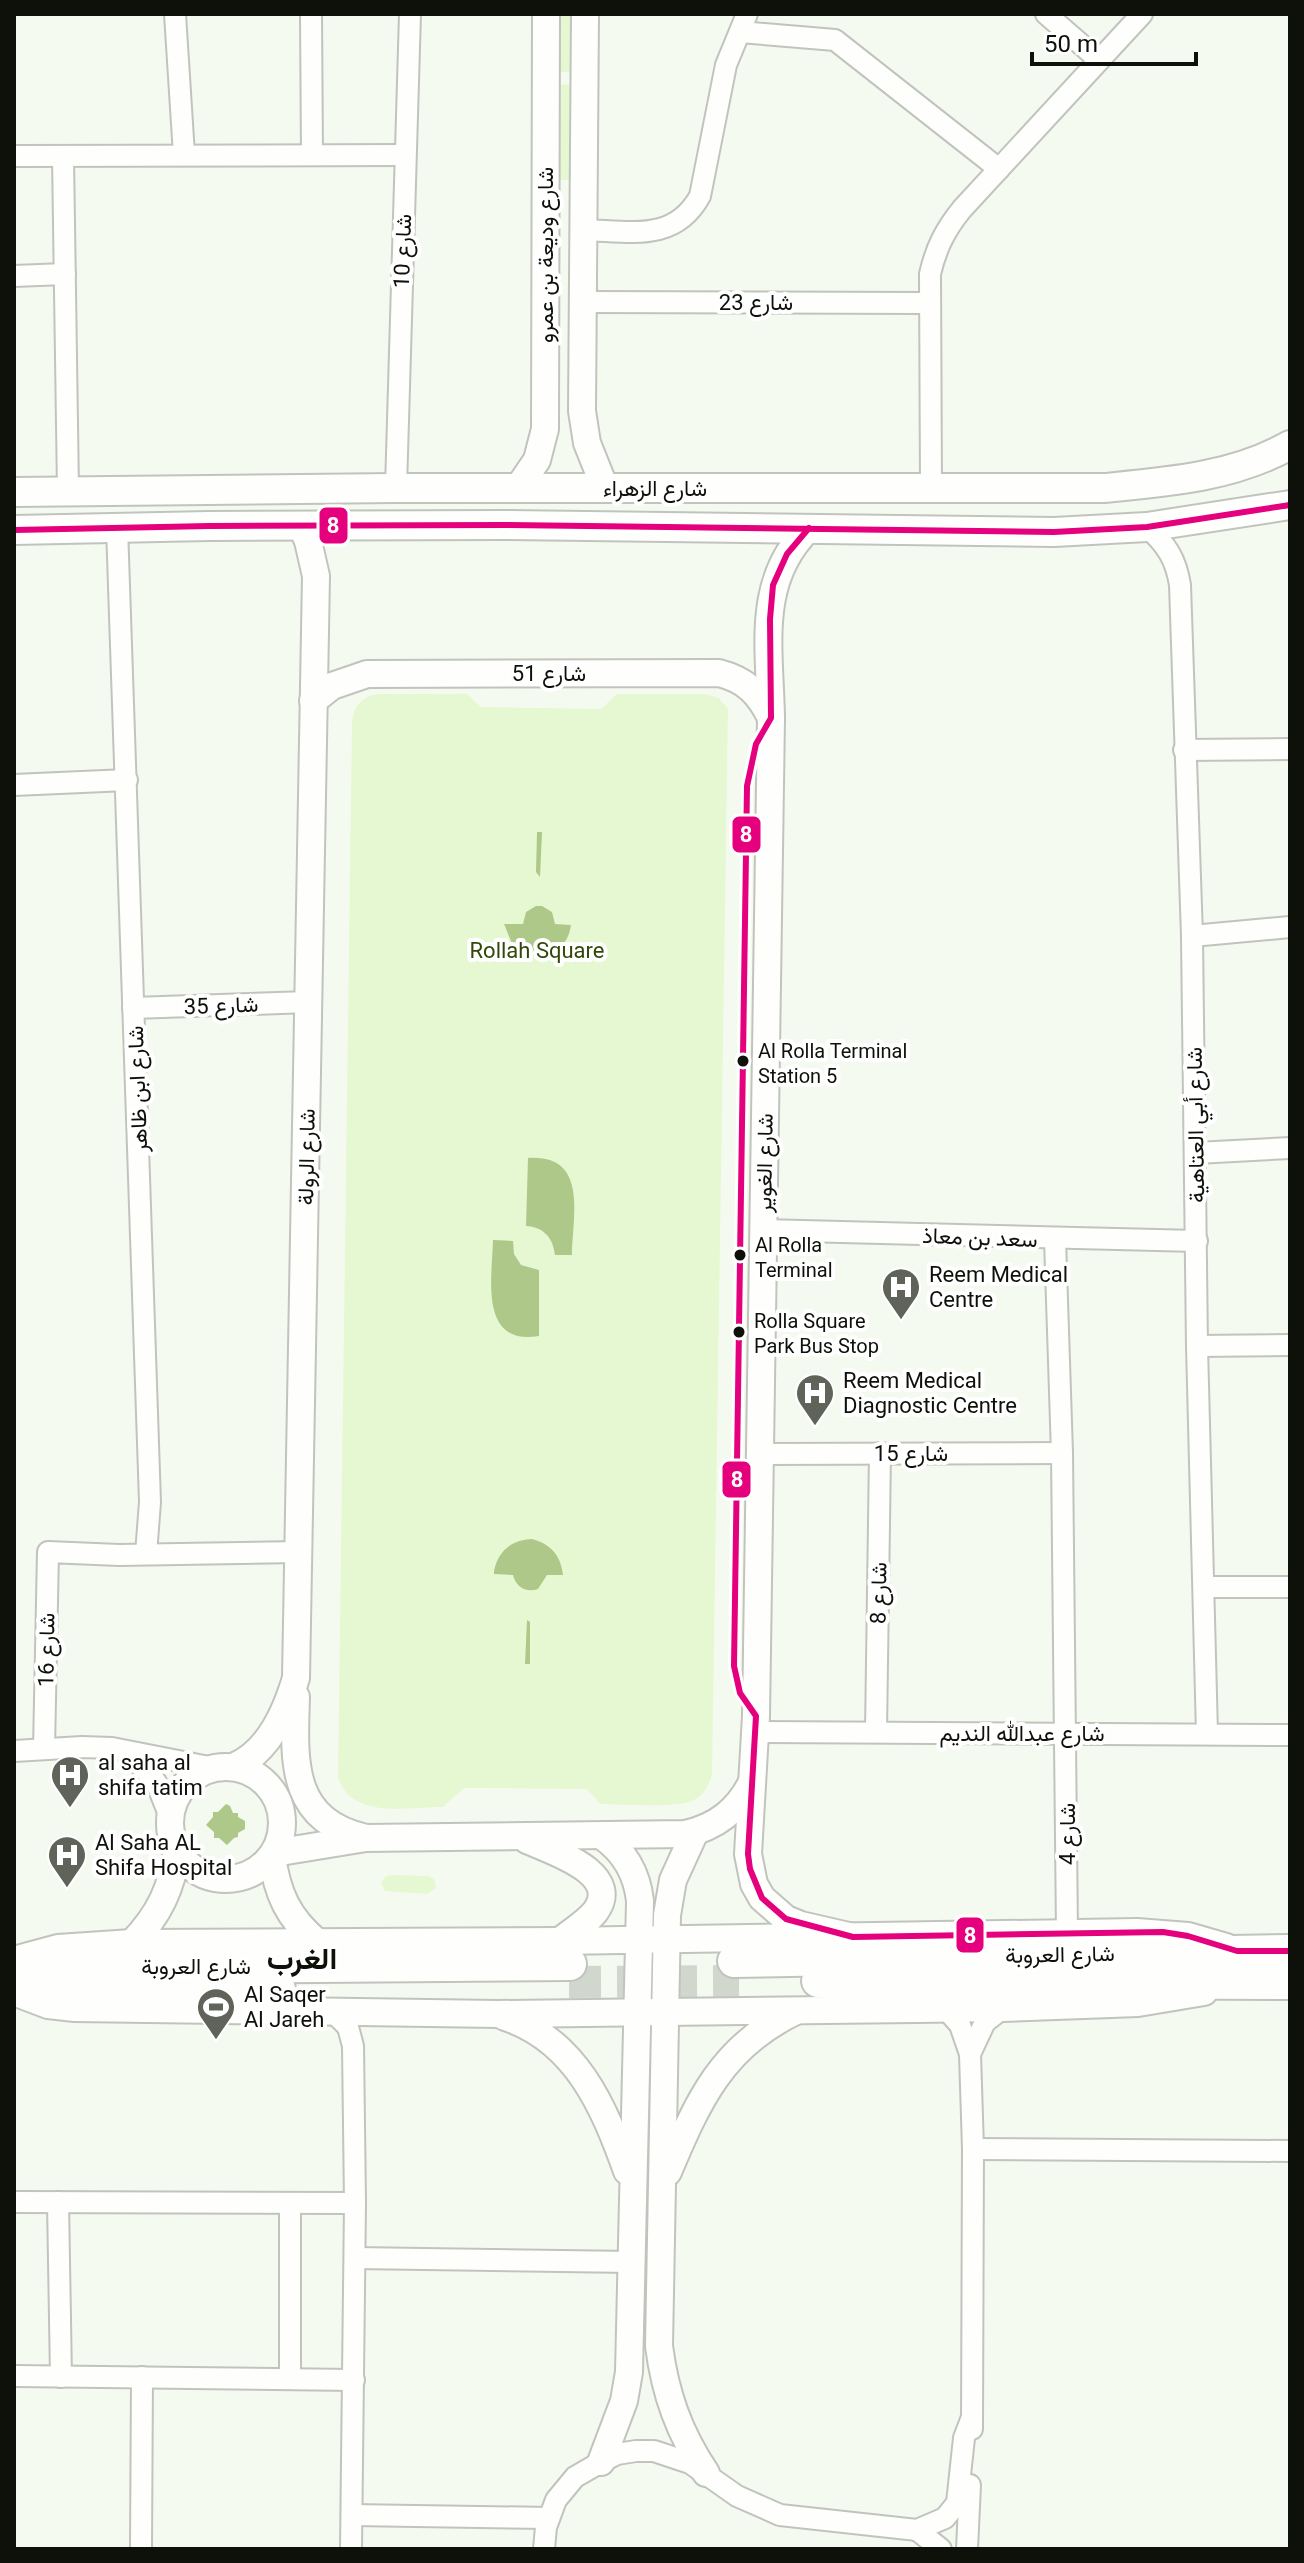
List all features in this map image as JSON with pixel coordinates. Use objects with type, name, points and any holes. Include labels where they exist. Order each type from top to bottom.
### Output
[{"type":"main road","name":"شارع الزهراء","points":[[14,492],[396,488],[1104,488],[1235,469],[1290,445]]},
{"type":"main road","points":[[507,525],[543,513],[611,509],[622,500],[614,488]]},
{"type":"main road","name":"شارع الزهراء","points":[[14,530],[507,525],[1054,532],[1147,527],[1290,505]]},
{"type":"main road","points":[[1223,516],[1290,526]]},
{"type":"main road","name":"شارع العروبة","points":[[1290,1951],[736,1971],[1290,1983]]},
{"type":"main road","name":"شارع العروبة","points":[[14,1963],[195,1967],[566,1962]]},
{"type":"main road","name":"شارع العروبة","points":[[14,1990],[290,1989],[566,1962]]},
{"type":"street","points":[[175,14],[184,155]]},
{"type":"street","points":[[311,14],[312,155]]},
{"type":"street","name":"شارع 10","points":[[396,488],[410,14]]},
{"type":"street","name":"شارع وديعة بن عمرو","points":[[518,488],[537,460],[545,429],[546,14]]},
{"type":"street","name":"شارع وديعة بن عمرو","points":[[585,14],[584,427],[592,459],[614,488]]},
{"type":"street","points":[[1046,14],[1099,60]]},
{"type":"street","points":[[931,488],[932,331],[929,303],[930,274],[936,250],[947,228],[1142,14]]},
{"type":"street","points":[[583,230],[665,228],[680,221],[692,210],[700,196],[726,65],[744,23],[835,40],[999,169]]},
{"type":"street","points":[[14,156],[405,155]]},
{"type":"street","points":[[63,156],[68,491]]},
{"type":"street","points":[[545,222],[555,249],[560,277],[561,342],[571,356],[583,358]]},
{"type":"street","points":[[14,276],[65,274]]},
{"type":"street","name":"شارع 23","points":[[583,302],[929,303]]},
{"type":"street","name":"شارع الرولة","points":[[224,1767],[247,1762],[269,1737],[285,1709],[296,1678],[316,576],[301,525]]},
{"type":"street","name":"شارع ابن ظاهر","points":[[117,527],[150,1513],[146,1554]]},
{"type":"street","name":"شارع أبي العتاهية","points":[[1147,527],[1171,553],[1178,568],[1192,936],[1197,1346],[1207,1734]]},
{"type":"street","name":"شارع الغوير","points":[[809,528],[787,554],[773,585],[770,610],[771,718],[757,872],[754,1133],[763,1230],[752,1268],[750,1418],[760,1454],[747,1553],[755,1732],[748,1854],[754,1884],[762,1898],[786,1919],[853,1937]]},
{"type":"street","name":"شارع 51","points":[[313,701],[343,680],[367,674],[719,673],[752,687],[771,718]]},
{"type":"street","points":[[1184,750],[1290,749]]},
{"type":"street","points":[[14,785],[127,780]]},
{"type":"street","points":[[1192,936],[1290,927]]},
{"type":"street","name":"شارع 35","points":[[133,1008],[309,1002]]},
{"type":"street","points":[[1196,1153],[1290,1148]]},
{"type":"street","name":"سعد بن معاذ","points":[[763,1230],[1197,1241]]},
{"type":"street","name":"شارع 4","points":[[1055,1239],[1067,1734],[1067,1933]]},
{"type":"street","points":[[1197,1346],[1290,1345]]},
{"type":"street","name":"شارع 8","points":[[876,1732],[880,1453]]},
{"type":"street","name":"شارع 15","points":[[760,1454],[1062,1453]]},
{"type":"street","name":"شارع 16","points":[[44,1749],[48,1552],[146,1554]]},
{"type":"street","points":[[146,1554],[300,1552]]},
{"type":"street","points":[[1204,1587],[1290,1587]]},
{"type":"street","points":[[296,1678],[294,1755],[300,1784],[306,1797],[325,1820],[366,1838]]},
{"type":"street","name":"شارع عبدالله النديم","points":[[755,1732],[1290,1735]]},
{"type":"street","points":[[14,1751],[97,1747],[126,1751],[249,1771],[273,1792],[280,1806],[280,1838],[273,1854],[261,1867],[231,1879],[215,1878],[187,1863],[177,1850],[171,1834],[170,1817],[156,1782],[138,1759],[126,1751]]},
{"type":"street","points":[[170,1817],[180,1791],[189,1780],[224,1767]]},
{"type":"street","points":[[273,1854],[366,1838],[676,1835],[710,1826],[735,1808],[752,1782]]},
{"type":"street","points":[[695,1832],[673,1880],[667,1915],[659,2346],[662,2373],[678,2425],[706,2473]]},
{"type":"street","points":[[520,1836],[582,1865],[600,1886],[599,1904],[566,1962]]},
{"type":"street","points":[[601,2462],[624,2401],[629,2372],[640,1901],[635,1875],[621,1853],[602,1836]]},
{"type":"street","points":[[132,1943],[158,1912],[167,1894],[174,1875],[177,1850]]},
{"type":"street","points":[[273,1854],[281,1898],[302,1930],[317,1942]]},
{"type":"street","points":[[14,1963],[58,1948],[132,1943],[317,1942],[566,1962],[639,1940],[1163,1932],[1237,1951]]},
{"type":"street","points":[[14,1990],[35,2001],[61,2007],[498,2014],[1003,2008],[1138,2003],[1199,1994],[1238,1982]]},
{"type":"street","points":[[945,2008],[960,2025],[970,2054],[973,2149],[972,2417],[967,2549]]},
{"type":"street","points":[[970,2054],[985,2022],[1003,2008]]},
{"type":"street","points":[[662,2187],[696,2106],[723,2065],[758,2033],[799,2010]]},
{"type":"street","points":[[334,2013],[348,2027],[353,2046],[355,2258],[352,2532],[549,2518]]},
{"type":"street","points":[[498,2014],[539,2032],[578,2070],[608,2119],[632,2186]]},
{"type":"street","points":[[973,2149],[1290,2151]]},
{"type":"street","points":[[14,2202],[355,2203]]},
{"type":"street","points":[[58,2202],[61,2377]]},
{"type":"street","points":[[290,2204],[290,2379]]},
{"type":"street","points":[[355,2258],[631,2262]]},
{"type":"street","points":[[14,2376],[354,2380]]},
{"type":"street","points":[[141,2549],[142,2377]]},
{"type":"street","points":[[544,2549],[549,2518],[556,2500],[575,2477],[617,2454],[654,2451],[673,2455],[751,2504],[780,2515],[917,2530],[945,2518],[957,2503],[964,2438],[972,2417]]},
{"type":"street","points":[[917,2530],[941,2549]]},
{"type":"green space","points":[[559,14],[571,14],[571,72],[558,72]]},
{"type":"green space","points":[[558,84],[571,85],[571,180],[558,180]]},
{"type":"green space","name":"Rollah Square","points":[[379,694],[467,694],[481,707],[601,709],[617,694],[705,694],[719,698],[728,709],[712,1775],[703,1793],[686,1803],[600,1804],[587,1789],[464,1788],[443,1807],[383,1808],[356,1800],[345,1791],[338,1778],[352,721],[360,702]]},
{"type":"green space","points":[[391,1875],[429,1876],[435,1880],[436,1888],[427,1894],[385,1891],[381,1883]]},
{"type":"shaded area","points":[[537,832],[542,832],[540,877],[536,872]]},
{"type":"shaded area","points":[[536,906],[552,912],[555,924],[571,925],[563,944],[549,955],[531,956],[513,946],[504,924],[523,924],[526,912]]},
{"type":"shaded area","points":[[528,1158],[547,1159],[560,1166],[569,1176],[574,1205],[572,1255],[555,1255],[546,1234],[526,1226]]},
{"type":"shaded area","points":[[493,1240],[513,1241],[514,1254],[521,1265],[539,1270],[539,1336],[520,1336],[506,1331],[498,1320],[491,1290]]},
{"type":"shaded area","points":[[532,1539],[554,1552],[563,1575],[547,1575],[538,1589],[529,1590],[519,1586],[513,1575],[494,1574],[499,1558],[507,1548]]},
{"type":"shaded area","points":[[527,1620],[530,1622],[530,1664],[525,1664]]},
{"type":"shaded area","points":[[226,1804],[245,1821],[245,1829],[227,1845],[214,1838],[214,1832],[206,1825],[213,1812],[218,1812]]},
{"type":"tunnel","points":[[569,1982],[739,1981]]},
{"type":"transit line","name":"8","points":[[14,530],[507,525],[1054,532],[1147,527],[1290,505]]},
{"type":"transit line","name":"8","points":[[809,528],[787,554],[773,585],[770,619],[771,718],[756,744],[747,786],[734,1666],[740,1693],[756,1716],[748,1854],[750,1869],[762,1898],[786,1919],[853,1937],[1163,1932],[1237,1951],[1290,1951]]},
{"type":"place","name":"Al Rolla Terminal Station 5","points":[[743,1061]]},
{"type":"place","name":"Al Rolla Terminal","points":[[740,1255]]},
{"type":"place","name":"Reem Medical Centre","points":[[901,1321]]},
{"type":"place","name":"Rolla Square Park Bus Stop","points":[[739,1332]]},
{"type":"place","name":"Reem Medical Diagnostic Centre","points":[[815,1427]]},
{"type":"place","name":"al saha al shifa tatim","points":[[70,1809]]},
{"type":"place","name":"Al Saha AL Shifa Hospital","points":[[67,1889]]},
{"type":"place","name":"Al Saqer Al Jareh","points":[[216,2041]]},
{"type":"district","name":"الغرب","points":[[302,1959]]}]
